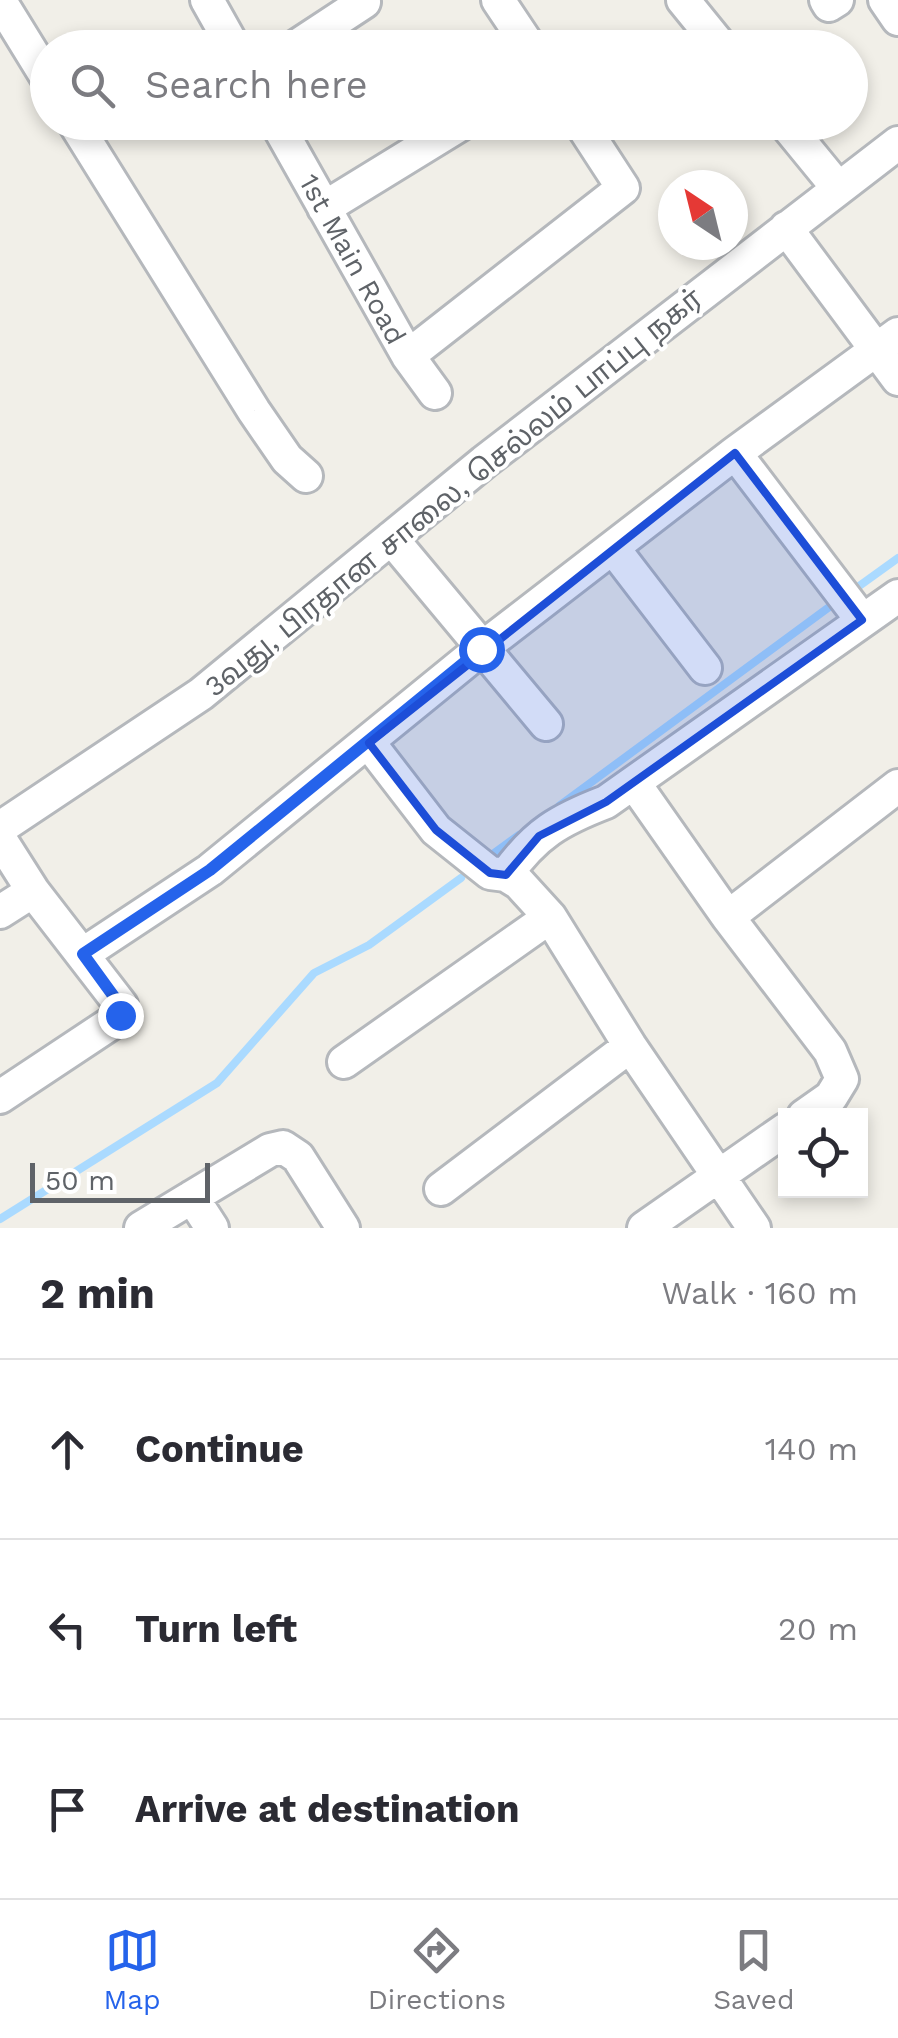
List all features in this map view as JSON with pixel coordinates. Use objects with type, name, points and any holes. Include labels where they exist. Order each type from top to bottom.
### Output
[{"type":"street","points":[[206,0],[224,30]]},
{"type":"street","points":[[498,0],[518,30]]},
{"type":"street","points":[[682,0],[707,30]]},
{"type":"street","points":[[826,0],[830,5],[837,0]]},
{"type":"street","points":[[884,0],[898,19]]},
{"type":"street","points":[[0,1],[30,50]]},
{"type":"street","points":[[321,30],[364,2]]},
{"type":"street","points":[[85,140],[244,396],[286,459],[306,476]]},
{"type":"street","name":"1st Main Road","points":[[286,140],[408,356],[435,393]]},
{"type":"street","points":[[324,208],[435,140]]},
{"type":"street","points":[[408,356],[624,188],[592,140]]},
{"type":"street","points":[[799,140],[838,188]]},
{"type":"street","name":"3வது, பிரதான சாலை, செல்லம் பாப்பு நகர்","points":[[0,828],[202,694],[391,538],[898,144]]},
{"type":"street","points":[[786,228],[887,342],[898,379]]},
{"type":"street","points":[[83,954],[210,870],[481,649],[887,342]]},
{"type":"street","points":[[735,454],[862,620]]},
{"type":"street","points":[[391,538],[546,724]]},
{"type":"street","points":[[613,548],[705,668]]},
{"type":"street","points":[[506,875],[525,848],[561,820],[606,802],[898,596]]},
{"type":"street","points":[[369,742],[436,830],[490,872],[519,882],[550,917],[630,1046],[754,1228]]},
{"type":"street","points":[[634,782],[728,917],[830,1050],[842,1078],[831,1096],[815,1108]]},
{"type":"street","points":[[728,917],[898,786]]},
{"type":"street","points":[[0,840],[33,891],[120,1005],[120,1015],[0,1097]]},
{"type":"street","points":[[0,912],[33,891]]},
{"type":"street","points":[[344,1062],[550,917]]},
{"type":"street","points":[[440,1189],[630,1046]]},
{"type":"street","points":[[644,1228],[778,1135]]},
{"type":"street","points":[[140,1228],[270,1150],[284,1148],[298,1157],[342,1228]]},
{"type":"street","points":[[192,1197],[212,1228]]},
{"type":"highlighted area","points":[[735,453],[862,620],[606,802],[539,836],[506,875],[490,873],[436,830],[369,743]]},
{"type":"waterway","points":[[855,589],[898,558]]},
{"type":"waterway","points":[[559,806],[836,602]]},
{"type":"waterway","points":[[486,859],[519,835]]},
{"type":"waterway","points":[[0,1219],[217,1083],[314,973],[369,945],[461,878]]},
{"type":"route","points":[[120,1015],[120,1005],[83,954],[210,870],[481,649]]}]
